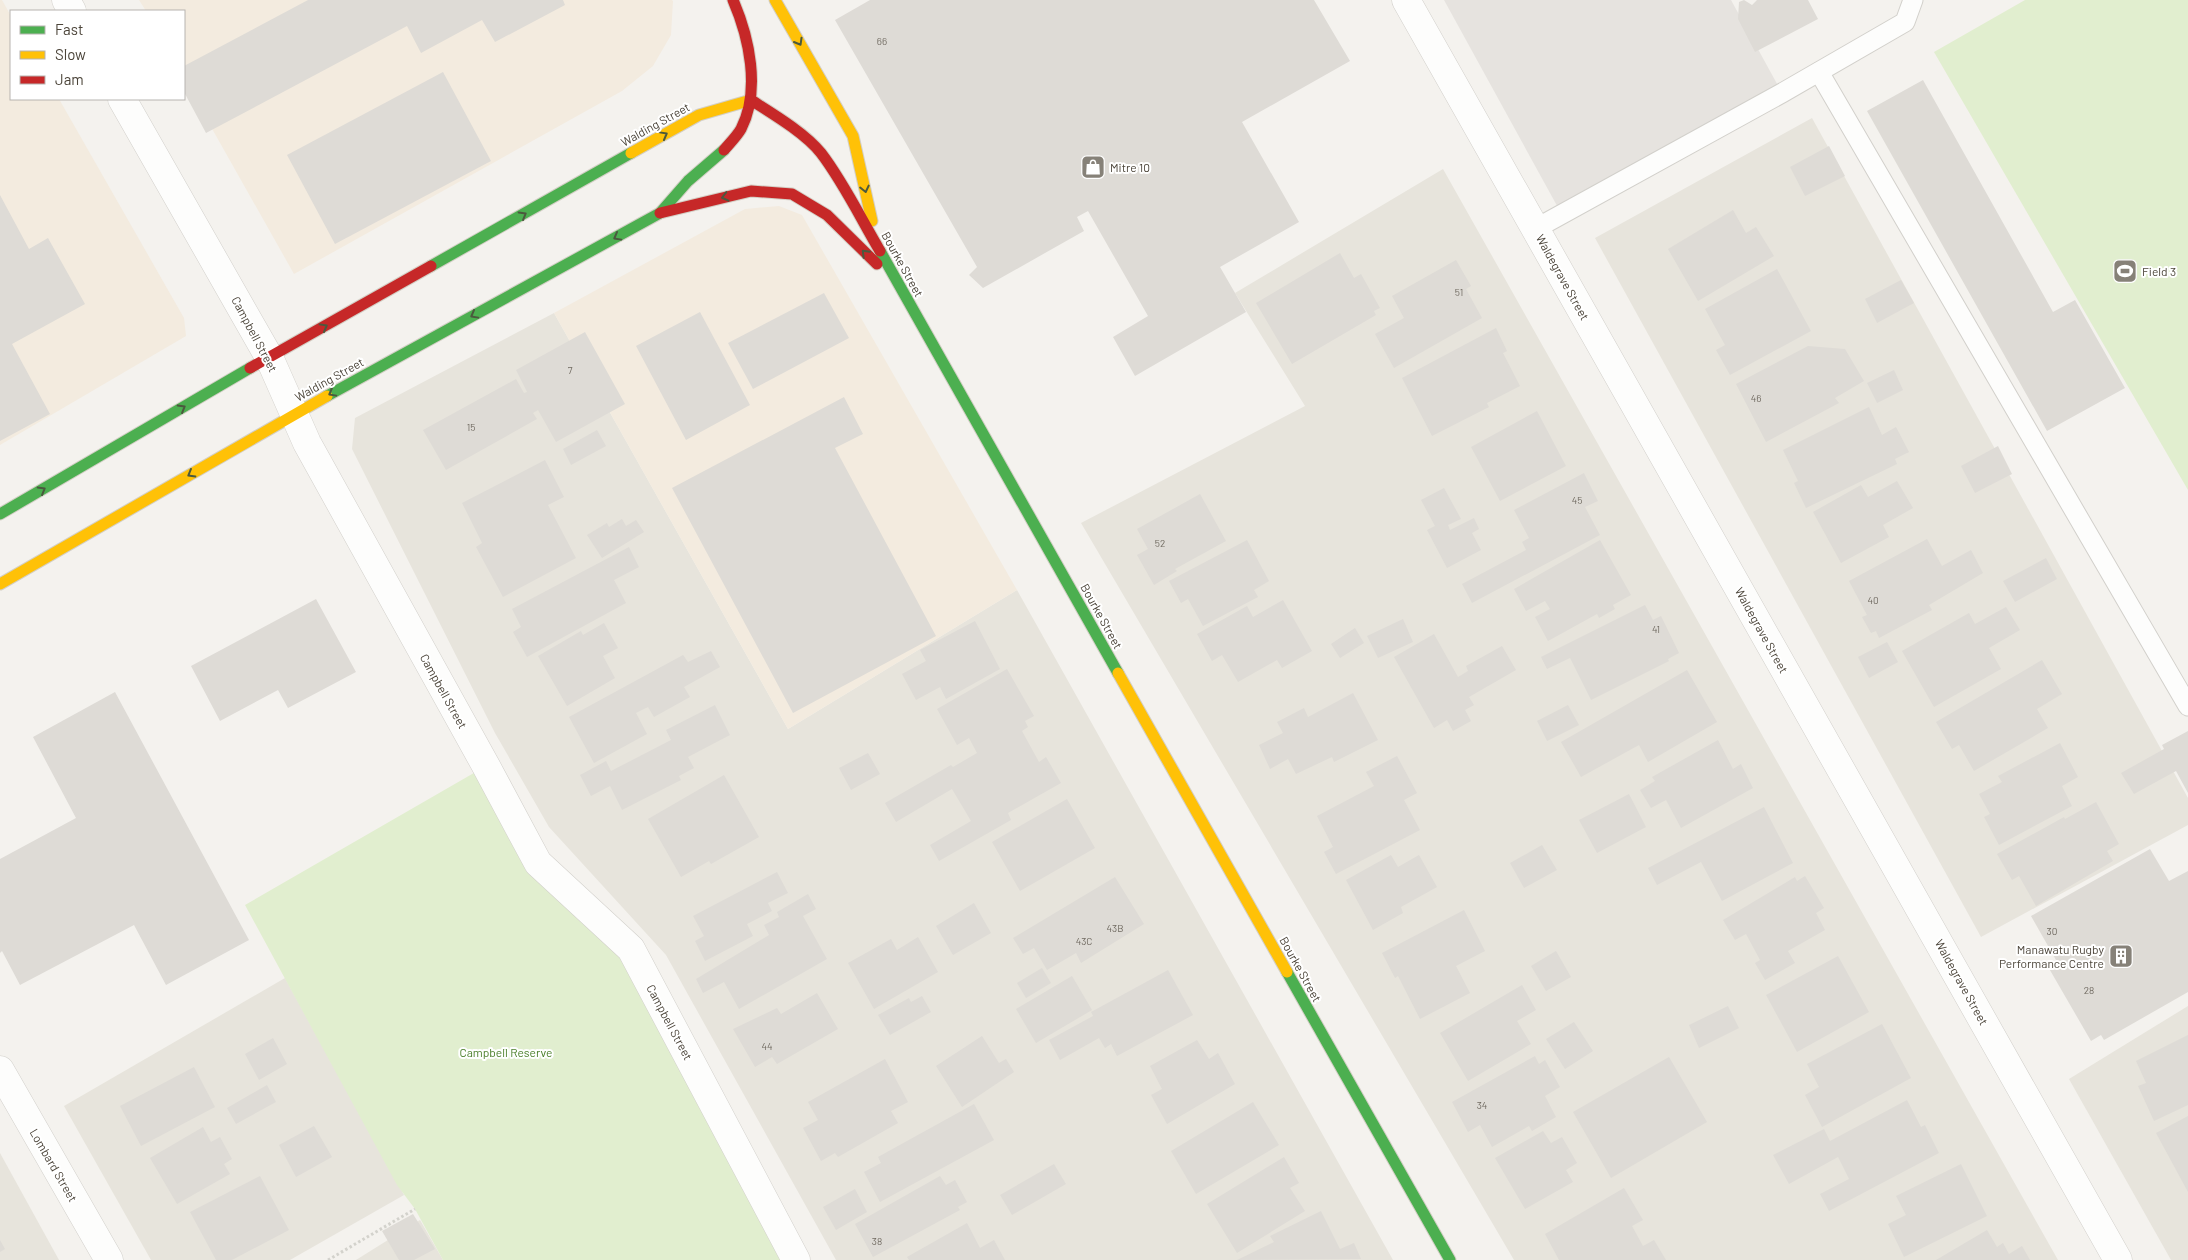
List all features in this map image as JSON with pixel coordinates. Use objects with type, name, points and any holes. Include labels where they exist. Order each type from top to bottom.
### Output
[{"type":"main road","points":[[733,0],[744,31],[750,64],[751,100]]},
{"type":"main road","points":[[775,0],[853,136],[878,248]]},
{"type":"main road","name":"Walding Street","points":[[0,584],[294,414],[660,213],[688,180],[720,155],[741,128],[751,100]]},
{"type":"main road","name":"Walding Street","points":[[0,514],[269,357],[699,116],[751,100]]},
{"type":"main road","name":"Bourke Street","points":[[751,100],[783,120],[820,152],[878,248],[1450,1260]]},
{"type":"main road","points":[[660,213],[751,191],[792,194],[826,215],[900,287]]},
{"type":"street","name":"Waldegrave Street","points":[[1406,0],[2118,1260]]},
{"type":"street","name":"Campbell Street","points":[[123,100],[269,357],[317,462],[482,758],[538,863],[631,949],[796,1260]]},
{"type":"street","name":"Lombard Street","points":[[0,1070],[109,1260]]},
{"type":"lane","points":[[1535,229],[1819,72],[1905,22],[1913,0]]},
{"type":"lane","points":[[1819,72],[2188,706]]},
{"type":"path","points":[[328,1260],[415,1209]]},
{"type":"shaded area","points":[[0,0],[2,0],[10,14],[10,100],[60,100],[184,318],[186,336],[0,445]]},
{"type":"shaded area","points":[[139,0],[673,1],[671,35],[653,66],[622,91],[294,274],[185,81],[185,10],[145,10]]},
{"type":"shaded area","points":[[1444,0],[1731,0],[1782,93],[1561,213]]},
{"type":"shaded area","points":[[1812,118],[2188,798],[2188,825],[1981,937],[1595,238]]},
{"type":"shaded area","points":[[1443,169],[2058,1260],[1514,1260],[1081,523],[1305,406],[1235,293]]},
{"type":"shaded area","points":[[779,206],[802,215],[1017,590],[788,729],[554,313],[745,209]]},
{"type":"shaded area","points":[[554,313],[788,729],[1017,590],[1393,1260],[836,1260],[666,955],[549,827],[495,733],[352,449],[355,418]]},
{"type":"shaded area","points":[[285,978],[404,1195],[290,1260],[151,1260],[64,1106]]},
{"type":"shaded area","points":[[2188,1006],[2188,1260],[2171,1260],[2069,1079]]},
{"type":"shaded area","points":[[0,1153],[59,1260],[0,1260]]},
{"type":"shaded area","points":[[420,1220],[443,1260],[356,1260]]},
{"type":"green space","name":"Field 3","points":[[2025,0],[2188,0],[2188,490],[1934,52]]},
{"type":"green space","name":"Campbell Reserve","points":[[486,766],[538,863],[631,949],[796,1260],[443,1260],[415,1209],[397,1185],[245,905]]},
{"type":"building","points":[[308,0],[563,0],[565,5],[495,42],[482,20],[421,53],[407,26],[206,133],[185,94],[185,65]]},
{"type":"building","name":"Mitre 10","points":[[870,0],[1314,0],[1350,61],[1242,122],[1299,222],[1220,267],[1246,312],[1135,376],[1113,337],[1148,316],[1088,211],[1077,217],[1084,231],[983,288],[969,275],[977,267],[835,20]]},
{"type":"building","points":[[1744,0],[1752,5],[1757,0],[1808,0],[1818,19],[1755,52],[1738,19],[1739,2]]},
{"type":"building","points":[[443,72],[491,161],[335,244],[287,155]]},
{"type":"building","points":[[1923,80],[2053,312],[2075,300],[2125,388],[2047,431],[1867,111]]},
{"type":"building","points":[[1829,146],[1845,176],[1805,196],[1790,167]]},
{"type":"building","points":[[0,195],[29,249],[48,238],[85,304],[12,344],[50,414],[0,441]]},
{"type":"building","points":[[1733,210],[1746,233],[1756,227],[1774,256],[1698,301],[1668,249]]},
{"type":"building","points":[[1340,253],[1354,278],[1361,274],[1380,308],[1374,311],[1376,315],[1292,364],[1256,303]]},
{"type":"building","points":[[1456,260],[1471,286],[1466,289],[1482,318],[1394,368],[1375,334],[1404,318],[1392,296]]},
{"type":"building","points":[[1777,269],[1811,331],[1730,375],[1716,350],[1725,345],[1705,309]]},
{"type":"building","points":[[1901,280],[1914,303],[1877,323],[1865,299]]},
{"type":"building","points":[[824,293],[849,338],[753,389],[728,343]]},
{"type":"building","points":[[700,312],[750,405],[686,440],[636,346]]},
{"type":"building","points":[[1496,328],[1507,351],[1503,353],[1520,386],[1487,403],[1489,407],[1432,436],[1402,378]]},
{"type":"building","points":[[585,332],[625,404],[556,442],[538,410],[533,413],[537,419],[446,470],[423,430],[516,379],[524,393],[527,392],[516,370]]},
{"type":"building","points":[[1808,346],[1845,349],[1864,381],[1835,398],[1839,403],[1766,442],[1736,384]]},
{"type":"building","points":[[1894,370],[1903,390],[1877,403],[1867,383]]},
{"type":"building","points":[[844,397],[863,434],[835,448],[936,636],[793,713],[672,488]]},
{"type":"building","points":[[1869,407],[1882,435],[1896,427],[1909,452],[1895,459],[1897,464],[1806,508],[1794,483],[1798,481],[1783,450]]},
{"type":"building","points":[[1537,411],[1566,466],[1500,501],[1471,447]]},
{"type":"building","points":[[597,430],[606,446],[571,465],[563,449]]},
{"type":"building","points":[[1998,446],[2012,474],[1975,493],[1961,466]]},
{"type":"building","points":[[545,460],[564,497],[548,505],[576,558],[503,597],[476,547],[482,543],[462,503]]},
{"type":"building","points":[[1584,473],[1598,501],[1585,507],[1600,535],[1472,603],[1462,584],[1526,550],[1522,542],[1529,538],[1514,510]]},
{"type":"building","points":[[1897,481],[1913,508],[1883,525],[1889,537],[1841,563],[1813,512],[1861,485],[1868,497]]},
{"type":"building","points":[[1444,488],[1461,519],[1448,525],[1450,530],[1474,518],[1479,529],[1472,533],[1481,550],[1447,568],[1427,530],[1435,526],[1421,500]]},
{"type":"building","points":[[1200,494],[1226,541],[1175,569],[1177,571],[1154,585],[1137,555],[1148,549],[1137,529]]},
{"type":"building","points":[[622,519],[626,526],[636,520],[644,532],[602,558],[587,535],[607,523],[609,527]]},
{"type":"building","points":[[1927,539],[1942,566],[1971,550],[1983,573],[1929,605],[1932,610],[1879,638],[1876,631],[1871,633],[1862,617],[1867,615],[1849,581]]},
{"type":"building","points":[[1247,540],[1269,581],[1254,590],[1258,597],[1203,626],[1188,599],[1181,603],[1169,581]]},
{"type":"building","points":[[1600,540],[1631,595],[1613,605],[1615,609],[1599,618],[1597,614],[1548,641],[1535,617],[1550,609],[1545,601],[1526,611],[1514,589]]},
{"type":"building","points":[[629,547],[639,567],[614,580],[626,603],[527,657],[513,632],[521,627],[512,609]]},
{"type":"building","points":[[2046,558],[2057,579],[2015,602],[2003,581]]},
{"type":"building","points":[[316,599],[356,672],[288,708],[278,690],[220,721],[191,666]]},
{"type":"building","points":[[1283,600],[1312,651],[1282,668],[1277,660],[1238,682],[1222,655],[1212,661],[1197,634],[1247,606],[1253,617]]},
{"type":"building","points":[[1645,605],[1653,620],[1661,616],[1679,653],[1668,659],[1669,661],[1591,700],[1570,658],[1547,669],[1541,657]]},
{"type":"building","points":[[2006,607],[2020,630],[1989,648],[2001,669],[1934,707],[1902,651],[1969,613],[1975,624]]},
{"type":"building","points":[[1403,619],[1413,642],[1378,658],[1367,636]]},
{"type":"building","points":[[975,621],[1000,669],[946,699],[940,687],[916,700],[902,674],[926,661],[920,650]]},
{"type":"building","points":[[604,623],[618,648],[603,656],[615,678],[567,706],[538,656],[581,631],[583,635]]},
{"type":"building","points":[[1355,628],[1364,643],[1340,658],[1331,644]]},
{"type":"building","points":[[1434,634],[1458,677],[1468,671],[1466,666],[1502,646],[1516,670],[1469,697],[1474,705],[1465,710],[1471,721],[1453,731],[1447,720],[1434,728],[1394,657]]},
{"type":"building","points":[[1887,642],[1898,662],[1869,678],[1858,657]]},
{"type":"building","points":[[711,651],[720,667],[684,687],[690,697],[654,717],[648,707],[636,713],[647,734],[594,763],[569,717],[683,655],[688,662]]},
{"type":"building","points":[[2042,660],[2062,694],[2037,709],[2048,728],[1974,771],[1959,745],[1952,749],[1936,722]]},
{"type":"building","points":[[1007,669],[1034,716],[1025,721],[1028,727],[1022,731],[1039,762],[1046,757],[1061,783],[1008,813],[1011,820],[939,861],[930,845],[971,821],[952,789],[896,822],[885,803],[951,765],[953,767],[977,753],[969,738],[957,745],[937,709]]},
{"type":"building","points":[[1687,670],[1717,722],[1648,762],[1639,745],[1581,777],[1561,742]]},
{"type":"building","points":[[115,692],[249,940],[166,985],[134,925],[20,985],[2,951],[0,953],[0,859],[76,818],[33,737]]},
{"type":"building","points":[[1353,693],[1378,740],[1334,762],[1332,757],[1296,774],[1288,759],[1270,769],[1259,745],[1283,733],[1277,722],[1304,708],[1308,717]]},
{"type":"building","points":[[715,705],[730,735],[688,757],[694,768],[679,776],[681,780],[622,810],[610,786],[591,796],[580,775],[606,761],[611,771],[671,740],[666,730]]},
{"type":"building","points":[[1568,705],[1579,725],[1547,741],[1537,721]]},
{"type":"building","points":[[2188,731],[2188,793],[2176,771],[2134,794],[2121,773],[2164,749],[2162,745]]},
{"type":"building","points":[[1718,740],[1733,769],[1741,764],[1753,788],[1681,828],[1666,800],[1651,808],[1640,790],[1655,781],[1652,777]]},
{"type":"building","points":[[2060,743],[2078,777],[2062,786],[2072,806],[1999,845],[1984,817],[1990,814],[1979,794],[2002,782],[1998,776]]},
{"type":"building","points":[[868,753],[880,774],[851,790],[839,768]]},
{"type":"building","points":[[1397,756],[1417,793],[1404,800],[1420,830],[1336,874],[1324,852],[1333,847],[1317,816],[1374,786],[1366,772]]},
{"type":"building","points":[[724,775],[759,837],[711,864],[709,861],[681,877],[648,819]]},
{"type":"building","points":[[1629,794],[1646,827],[1597,853],[1579,820]]},
{"type":"building","points":[[1067,799],[1095,848],[1020,891],[992,842]]},
{"type":"building","points":[[2096,802],[2119,844],[2107,851],[2113,861],[2036,906],[2019,876],[2012,880],[1997,854],[2064,817],[2065,819]]},
{"type":"building","points":[[1764,807],[1793,863],[1722,901],[1701,862],[1657,885],[1648,868]]},
{"type":"building","points":[[1542,845],[1557,870],[1524,888],[1510,863]]},
{"type":"building","name":"Manawatu Rugby Performance Centre","points":[[2150,849],[2169,881],[2188,871],[2188,992],[2104,1040],[2101,1035],[2091,1041],[2047,965],[2056,960],[2031,916]]},
{"type":"building","points":[[1391,855],[1398,867],[1419,855],[1437,887],[1401,907],[1403,913],[1373,930],[1346,880]]},
{"type":"building","points":[[777,872],[788,893],[768,903],[772,911],[747,924],[753,936],[705,961],[695,941],[704,936],[693,916]]},
{"type":"building","points":[[1805,876],[1824,908],[1816,913],[1825,930],[1788,951],[1795,963],[1765,980],[1755,963],[1760,960],[1746,934],[1735,940],[1723,920],[1795,877],[1797,881]]},
{"type":"building","points":[[1115,877],[1144,924],[1081,963],[1076,953],[1047,970],[1034,948],[1023,954],[1013,938]]},
{"type":"building","points":[[808,894],[816,909],[803,916],[827,959],[739,1009],[724,982],[703,993],[696,979],[769,935],[764,925],[779,917],[777,912]]},
{"type":"building","points":[[974,903],[991,933],[953,955],[936,926]]},
{"type":"building","points":[[1464,910],[1485,951],[1456,966],[1470,993],[1420,1019],[1398,976],[1395,978],[1382,953]]},
{"type":"building","points":[[918,937],[938,972],[874,1009],[848,963],[891,939],[897,950]]},
{"type":"building","points":[[1556,951],[1571,977],[1546,991],[1531,966]]},
{"type":"building","points":[[1838,956],[1869,1012],[1797,1052],[1766,995]]},
{"type":"building","points":[[1042,968],[1051,983],[1026,998],[1017,983]]},
{"type":"building","points":[[1168,970],[1193,1015],[1117,1056],[1111,1044],[1105,1048],[1099,1038],[1060,1060],[1049,1040],[1093,1016],[1091,1012]]},
{"type":"building","points":[[1072,976],[1092,1010],[1036,1043],[1016,1009]]},
{"type":"building","points":[[1522,985],[1536,1010],[1517,1021],[1531,1044],[1468,1081],[1440,1033]]},
{"type":"building","points":[[817,993],[838,1029],[777,1064],[772,1057],[755,1067],[733,1029],[777,1008],[781,1014]]},
{"type":"building","points":[[922,996],[931,1012],[890,1035],[878,1015],[909,998],[911,1002]]},
{"type":"building","points":[[1728,1006],[1739,1028],[1699,1048],[1689,1025]]},
{"type":"building","points":[[1574,1022],[1593,1051],[1565,1069],[1546,1039]]},
{"type":"building","points":[[1882,1024],[1911,1078],[1822,1127],[1805,1095],[1819,1087],[1807,1064]]},
{"type":"building","points":[[2188,1035],[2188,1105],[2154,1121],[2138,1086],[2146,1083],[2136,1061]]},
{"type":"building","points":[[982,1036],[999,1063],[1006,1059],[1014,1072],[962,1107],[936,1066]]},
{"type":"building","points":[[273,1038],[287,1064],[259,1080],[245,1054]]},
{"type":"building","points":[[1197,1040],[1209,1059],[1218,1053],[1235,1084],[1167,1124],[1151,1095],[1162,1089],[1150,1066]]},
{"type":"building","points":[[1535,1056],[1539,1064],[1545,1060],[1560,1087],[1545,1096],[1556,1117],[1532,1131],[1529,1126],[1492,1147],[1480,1125],[1468,1132],[1452,1102]]},
{"type":"building","points":[[1669,1057],[1707,1122],[1611,1178],[1573,1112]]},
{"type":"building","points":[[885,1059],[908,1102],[891,1111],[898,1123],[838,1157],[835,1153],[821,1161],[803,1128],[818,1120],[808,1102]]},
{"type":"building","points":[[194,1067],[215,1107],[141,1146],[120,1106]]},
{"type":"building","points":[[267,1085],[276,1102],[236,1124],[227,1108]]},
{"type":"building","points":[[1907,1100],[1921,1127],[1925,1125],[1939,1153],[1829,1211],[1820,1194],[1849,1179],[1838,1157],[1789,1184],[1773,1155],[1824,1129],[1830,1141]]},
{"type":"building","points":[[1253,1102],[1279,1145],[1196,1194],[1171,1151]]},
{"type":"building","points":[[974,1104],[994,1140],[880,1202],[864,1172],[881,1163],[878,1157]]},
{"type":"building","points":[[2188,1116],[2188,1192],[2156,1133]]},
{"type":"building","points":[[314,1126],[332,1157],[296,1177],[279,1145]]},
{"type":"building","points":[[203,1127],[211,1142],[220,1137],[232,1159],[224,1164],[230,1174],[177,1204],[150,1158]]},
{"type":"building","points":[[1543,1131],[1551,1143],[1562,1137],[1577,1163],[1566,1170],[1573,1182],[1525,1209],[1495,1158]]},
{"type":"building","points":[[1284,1157],[1299,1183],[1290,1188],[1305,1211],[1237,1253],[1207,1204]]},
{"type":"building","points":[[1054,1164],[1066,1184],[1012,1215],[1000,1195]]},
{"type":"building","points":[[1961,1164],[1987,1216],[1904,1257],[1888,1224],[1906,1215],[1896,1196]]},
{"type":"building","points":[[260,1176],[289,1230],[232,1260],[216,1260],[190,1212]]},
{"type":"building","points":[[940,1176],[946,1185],[955,1180],[967,1202],[958,1207],[960,1210],[873,1257],[855,1224]]},
{"type":"building","points":[[1624,1188],[1643,1220],[1632,1226],[1643,1246],[1654,1240],[1666,1260],[1559,1260],[1545,1234]]},
{"type":"building","points":[[855,1189],[867,1212],[836,1230],[823,1207]]},
{"type":"building","points":[[1321,1211],[1340,1249],[1354,1243],[1361,1259],[1237,1260],[1274,1242],[1270,1236]]},
{"type":"building","points":[[413,1214],[435,1249],[414,1260],[399,1260],[382,1231]]},
{"type":"building","points":[[967,1223],[980,1248],[994,1240],[1005,1260],[909,1260],[907,1257]]},
{"type":"building","points":[[1987,1230],[1997,1247],[2003,1243],[2009,1254],[2022,1246],[2030,1260],[1936,1260]]},
{"type":"building","points":[[0,1240],[5,1249],[0,1252]]},
{"type":"traffic: fast","points":[[327,396],[660,213],[688,181],[724,150]]},
{"type":"traffic: fast","points":[[431,266],[631,153]]},
{"type":"traffic: fast","points":[[880,251],[1118,673]]},
{"type":"traffic: fast","points":[[0,514],[250,368]]},
{"type":"traffic: fast","points":[[1287,972],[1450,1260]]},
{"type":"traffic: slow","points":[[775,0],[853,136],[872,221]]},
{"type":"traffic: slow","points":[[631,153],[699,115],[751,100]]},
{"type":"traffic: slow","points":[[0,584],[327,396]]},
{"type":"traffic: slow","points":[[1118,673],[1287,972]]},
{"type":"traffic: jam","points":[[724,150],[741,129],[747,114],[750,98],[751,81],[748,47],[733,0]]},
{"type":"traffic: jam","points":[[751,100],[798,131],[821,153],[845,189],[880,251]]},
{"type":"traffic: jam","points":[[660,213],[751,191],[792,194],[827,215],[877,264]]},
{"type":"traffic: jam","points":[[250,368],[431,266]]},
{"type":"place","name":"Mitre 10","points":[[1093,167]]},
{"type":"place","name":"Field 3","points":[[2125,271]]},
{"type":"place","name":"Manawatu Rugby Performance Centre","points":[[2121,956]]}]
